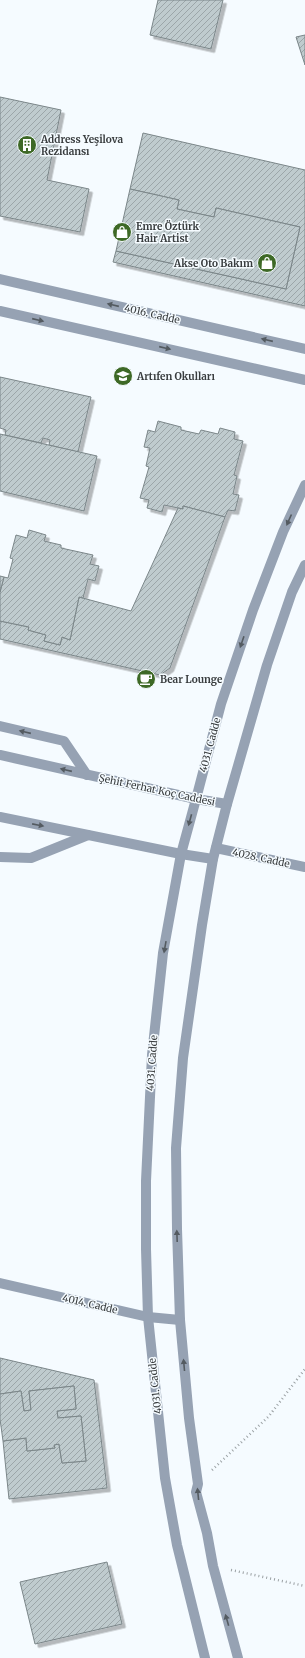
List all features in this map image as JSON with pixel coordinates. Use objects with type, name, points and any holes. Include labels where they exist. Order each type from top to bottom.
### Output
[{"type":"street","name":"4016. Cadde","points":[[0,279],[305,349]]},
{"type":"street","points":[[0,311],[305,380]]},
{"type":"street","name":"4031. Cadde","points":[[205,1658],[177,1545],[165,1478],[148,1317],[146,1181],[152,1054],[164,953],[181,854],[221,704],[253,610],[283,532],[305,485]]},
{"type":"street","points":[[238,1658],[213,1566],[207,1533],[196,1492],[198,1484],[189,1418],[180,1320],[176,1148],[182,1073],[201,933],[213,859],[227,804],[267,665],[292,592],[305,565]]},
{"type":"street","name":"Şehit Ferhat Koç Caddesi","points":[[0,726],[64,741],[87,775]]},
{"type":"street","name":"Şehit Ferhat Koç Caddesi","points":[[0,755],[196,799],[227,804]]},
{"type":"street","points":[[0,817],[181,854],[213,859]]},
{"type":"street","points":[[0,857],[32,858],[88,835]]},
{"type":"street","name":"4028. Cadde","points":[[216,848],[305,867]]},
{"type":"street","name":"4014. Cadde","points":[[0,1283],[148,1317],[180,1320]]},
{"type":"path","points":[[198,1484],[269,1416],[305,1369]]},
{"type":"path","points":[[213,1566],[305,1586]]},
{"type":"building","points":[[158,0],[223,0],[211,49],[150,35]]},
{"type":"building","points":[[305,35],[305,65],[296,37]]},
{"type":"building","name":"Address Yeşilova Rezidansı","points":[[0,97],[61,110],[47,180],[89,189],[80,232],[0,216]]},
{"type":"building","points":[[143,133],[305,170],[305,306],[113,262],[116,251],[286,289],[300,227],[216,208],[214,217],[177,209],[179,200],[130,189]]},
{"type":"building","points":[[130,189],[179,200],[177,209],[214,217],[216,208],[300,227],[286,289],[116,251]]},
{"type":"building","points":[[0,377],[91,397],[78,452],[49,445],[50,440],[43,438],[41,443],[5,435],[6,430],[0,428]]},
{"type":"building","points":[[158,421],[181,427],[181,430],[199,434],[201,430],[218,434],[220,428],[235,432],[234,439],[243,441],[234,475],[237,476],[233,494],[239,495],[235,511],[228,510],[225,517],[183,506],[183,509],[164,505],[162,512],[147,508],[149,500],[140,498],[149,467],[146,466],[150,448],[144,447],[148,430],[155,432]]},
{"type":"building","points":[[0,434],[97,456],[84,511],[0,491]]},
{"type":"building","points":[[183,506],[225,517],[170,668],[160,675],[0,639],[0,621],[29,627],[28,630],[46,635],[44,641],[60,645],[62,637],[70,640],[79,597],[131,611],[178,508],[183,509]]},
{"type":"building","points":[[29,530],[46,535],[44,541],[61,545],[61,548],[93,555],[90,564],[99,566],[95,581],[88,579],[83,598],[79,597],[70,640],[62,637],[60,645],[44,641],[46,635],[28,630],[29,627],[0,621],[0,592],[4,577],[8,578],[13,559],[10,558],[16,535],[27,538]]},
{"type":"building","points":[[0,576],[4,577],[0,592]]},
{"type":"building","points":[[0,1358],[94,1380],[107,1488],[9,1499],[3,1441],[26,1438],[27,1451],[55,1448],[54,1445],[59,1444],[62,1463],[86,1461],[81,1416],[58,1418],[57,1411],[76,1409],[74,1386],[29,1391],[31,1410],[24,1411],[21,1391],[0,1394]]},
{"type":"building","points":[[74,1386],[76,1409],[57,1411],[58,1418],[81,1416],[86,1461],[62,1463],[59,1444],[54,1445],[55,1448],[27,1451],[26,1438],[3,1441],[0,1419],[0,1394],[21,1391],[24,1411],[31,1410],[29,1391]]},
{"type":"building","points":[[107,1562],[122,1624],[35,1644],[20,1582]]},
{"type":"place","name":"Address Yeşilova Rezidansı","points":[[27,145]]},
{"type":"place","name":"Emre Öztürk Hair Artist","points":[[122,232]]},
{"type":"place","name":"Akse Oto Bakım","points":[[267,263]]},
{"type":"place","name":"Artıfen Okulları","points":[[123,376]]},
{"type":"place","name":"Bear Lounge","points":[[146,679]]}]
